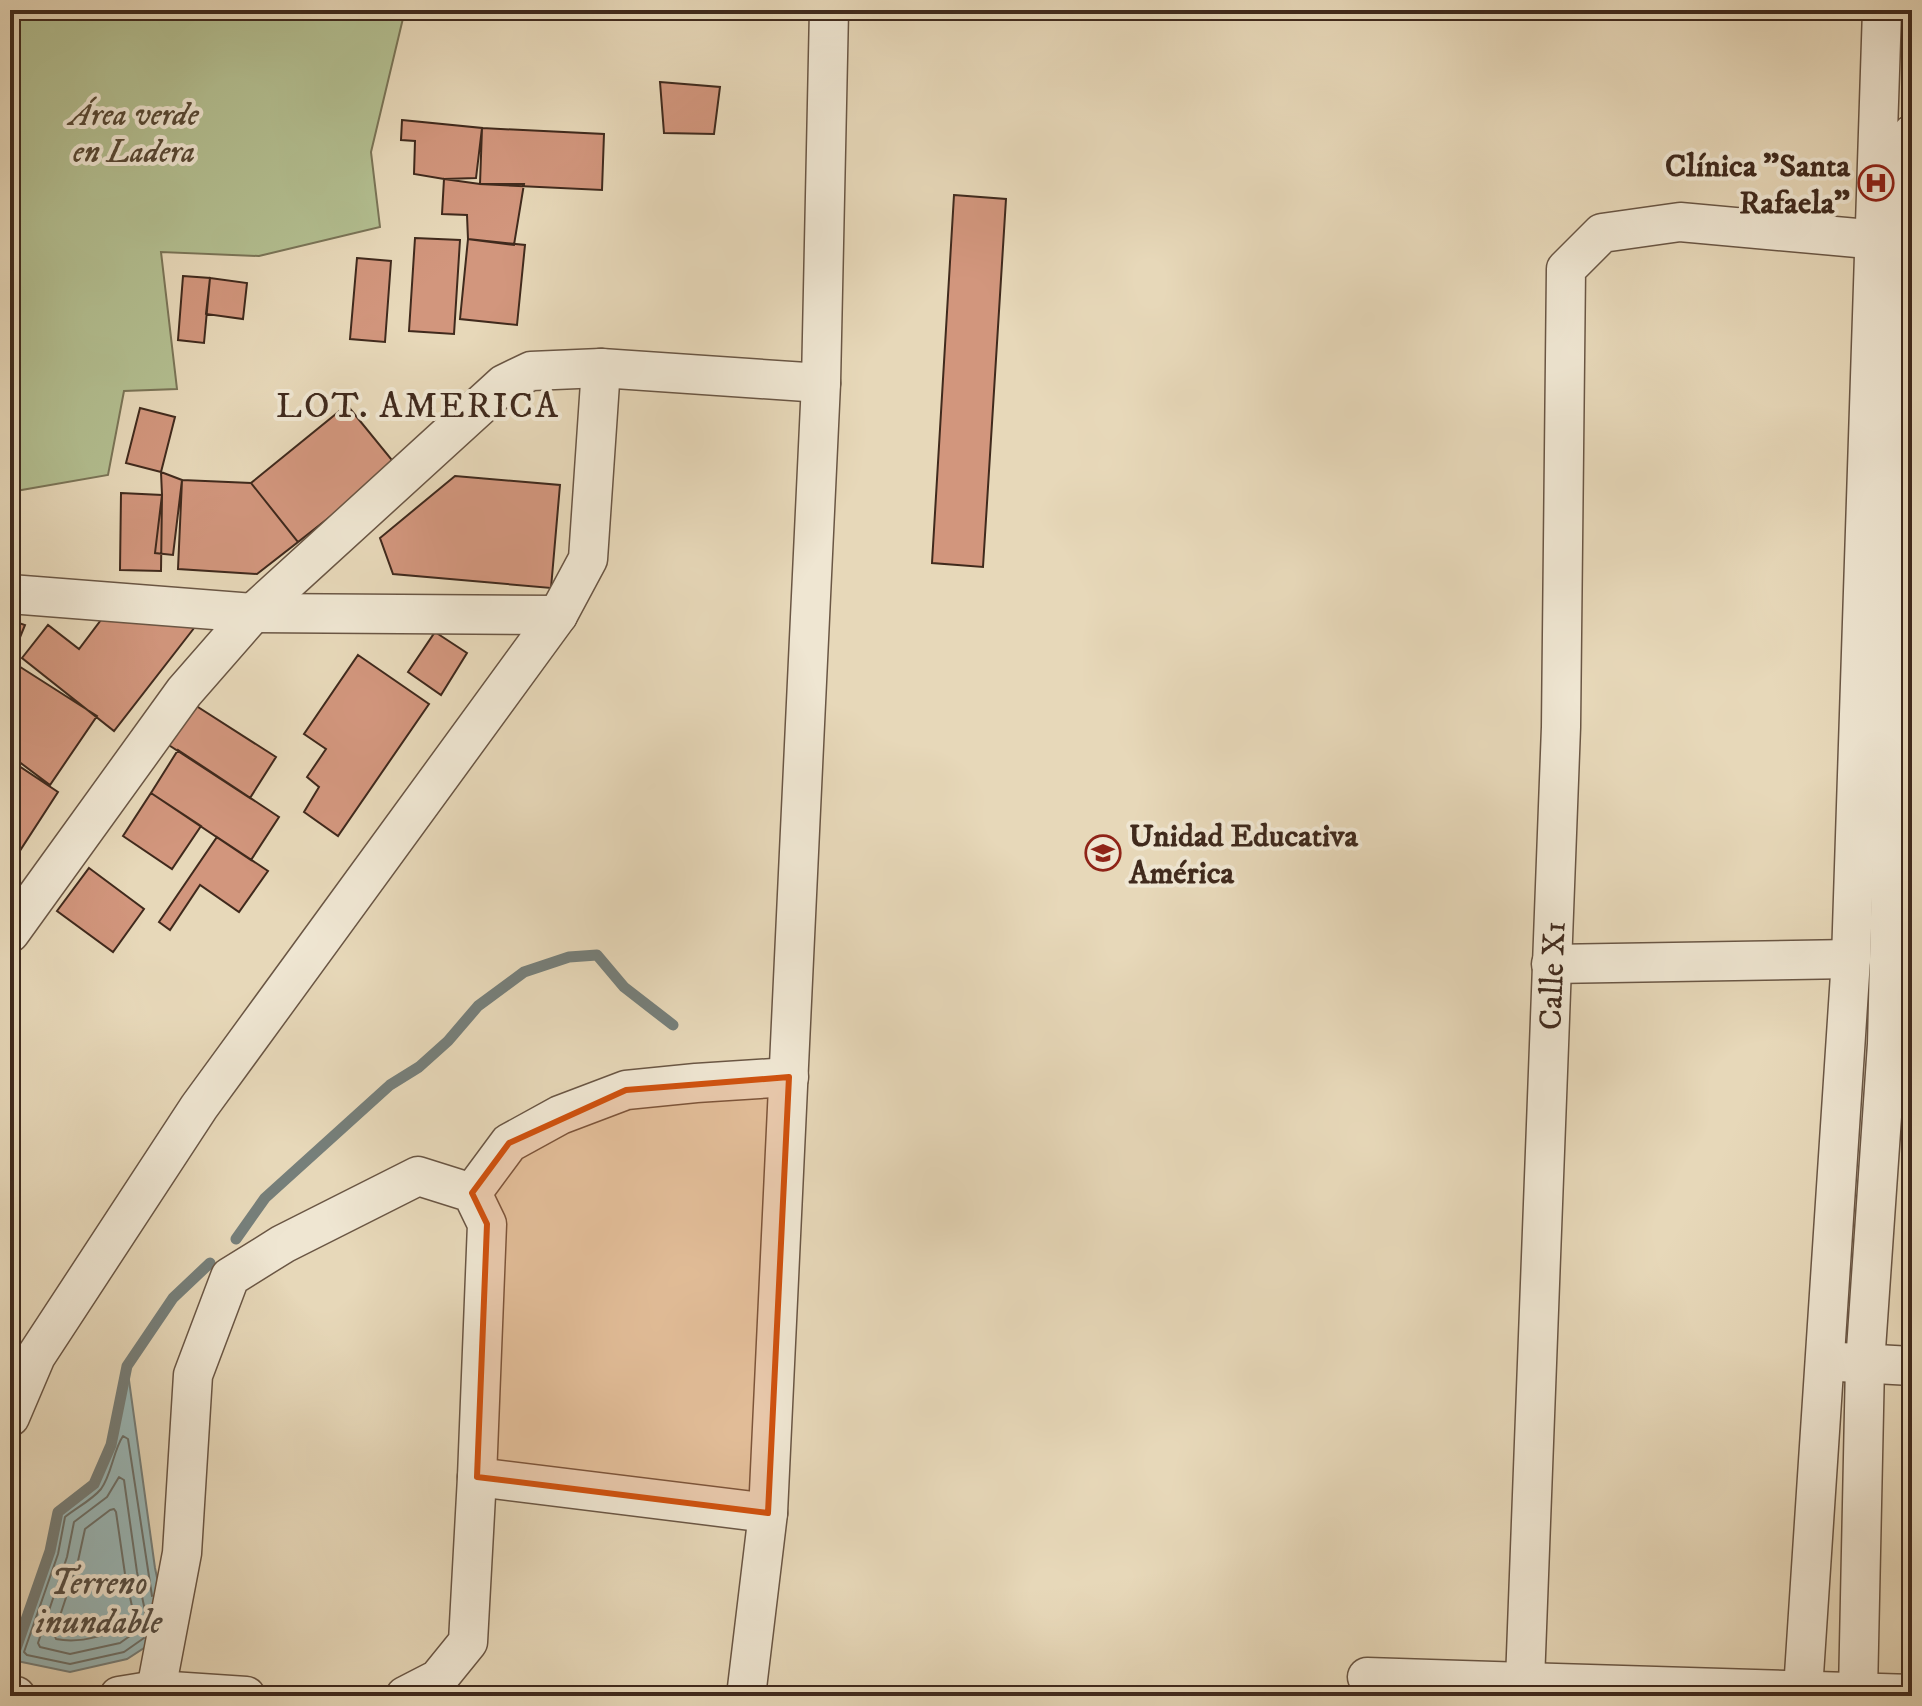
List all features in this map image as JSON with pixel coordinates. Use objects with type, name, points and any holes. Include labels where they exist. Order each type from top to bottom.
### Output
[{"type":"street","points":[[746,1696],[768,1513],[821,383],[829,10]]},
{"type":"street","points":[[1858,1692],[1865,1364],[1899,1045],[1897,242],[1882,10]]},
{"type":"street","points":[[1803,1690],[1897,242],[1912,134]]},
{"type":"street","name":"Calle X1","points":[[1525,1681],[1561,727],[1566,269],[1602,233],[1680,222],[1897,242]]},
{"type":"street","points":[[10,933],[184,692],[253,613],[504,384],[531,371],[601,368],[821,383]]},
{"type":"street","points":[[10,1417],[36,1356],[199,1107],[558,615],[588,559],[601,368]]},
{"type":"street","points":[[10,594],[253,613],[558,615]]},
{"type":"street","points":[[1551,964],[1851,959]]},
{"type":"street","points":[[1846,1040],[1899,1045]]},
{"type":"street","points":[[472,1193],[509,1143],[560,1115],[626,1090],[789,1077]]},
{"type":"street","points":[[156,1690],[182,1553],[193,1375],[230,1277],[283,1244],[418,1176],[472,1193],[487,1224],[468,1642],[438,1679],[405,1696]]},
{"type":"street","points":[[1824,1360],[1912,1366]]},
{"type":"street","points":[[477,1477],[768,1513]]},
{"type":"street","points":[[1367,1677],[1912,1694]]},
{"type":"street","points":[[119,1696],[156,1690],[246,1696]]},
{"type":"street","points":[[10,1695],[16,1696]]},
{"type":"highlighted area","points":[[789,1077],[768,1513],[477,1477],[487,1224],[472,1193],[509,1143],[626,1090]]},
{"type":"green space","name":"Área verde en Ladera","points":[[10,10],[405,10],[371,152],[380,227],[259,256],[161,252],[177,389],[124,391],[108,475],[10,492]]},
{"type":"water","name":"Terreno inundable","points":[[127,1366],[155,1568],[164,1610],[161,1637],[127,1659],[70,1672],[12,1660],[50,1551],[58,1512],[94,1484],[111,1445]]},
{"type":"building","points":[[660,82],[720,87],[714,134],[664,133]]},
{"type":"building","points":[[402,120],[482,128],[476,178],[444,179],[414,174],[415,141],[401,140]]},
{"type":"building","points":[[482,128],[604,134],[602,190],[480,184]]},
{"type":"building","points":[[444,179],[480,184],[524,184],[514,245],[468,239],[467,215],[442,214]]},
{"type":"building","points":[[954,195],[1006,199],[983,567],[932,563]]},
{"type":"building","points":[[415,238],[460,240],[454,334],[409,331]]},
{"type":"building","points":[[468,239],[525,245],[517,325],[460,319]]},
{"type":"building","points":[[357,258],[391,261],[385,342],[350,339]]},
{"type":"building","points":[[183,276],[210,278],[204,343],[178,340]]},
{"type":"building","points":[[210,278],[247,283],[243,319],[206,314]]},
{"type":"building","points":[[347,405],[396,465],[298,542],[251,483]]},
{"type":"building","points":[[140,408],[175,417],[161,472],[126,463]]},
{"type":"building","points":[[161,472],[182,480],[173,555],[155,553],[162,495]]},
{"type":"building","points":[[455,476],[560,485],[551,588],[393,574],[380,538]]},
{"type":"building","points":[[182,480],[251,483],[298,542],[257,574],[178,569]]},
{"type":"building","points":[[121,493],[162,495],[161,571],[120,570]]},
{"type":"building","points":[[205,614],[114,731],[22,658],[48,625],[79,649],[104,616]]},
{"type":"building","points":[[10,620],[25,625],[14,652],[10,651]]},
{"type":"building","points":[[435,632],[467,653],[441,695],[408,672]]},
{"type":"building","points":[[358,655],[429,704],[338,836],[304,812],[319,787],[307,777],[326,749],[304,734]]},
{"type":"building","points":[[14,663],[97,716],[50,785],[10,755],[10,669]]},
{"type":"building","points":[[187,700],[276,757],[250,798],[161,740]]},
{"type":"building","points":[[178,750],[279,817],[251,860],[151,793]]},
{"type":"building","points":[[10,760],[58,792],[10,866]]},
{"type":"building","points":[[151,793],[201,826],[172,869],[123,836]]},
{"type":"building","points":[[217,837],[268,871],[239,912],[200,885],[170,930],[159,922]]},
{"type":"building","points":[[89,868],[144,909],[113,952],[57,911]]},
{"type":"waterway","points":[[10,269],[14,291],[10,335]]},
{"type":"waterway","points":[[236,1239],[265,1198],[390,1085],[419,1067],[448,1041],[478,1006],[524,972],[569,957],[597,955],[624,987],[673,1025]]},
{"type":"waterway","points":[[12,1660],[50,1551],[58,1512],[94,1484],[111,1445],[127,1366],[173,1298],[210,1263]]},
{"type":"place","name":"Clínica \"Santa Rafaela\"","points":[[1876,183]]},
{"type":"place","name":"Unidad Educativa América","points":[[1103,853]]},
{"type":"district","name":"LOT. AMERICA","points":[[418,404]]}]
